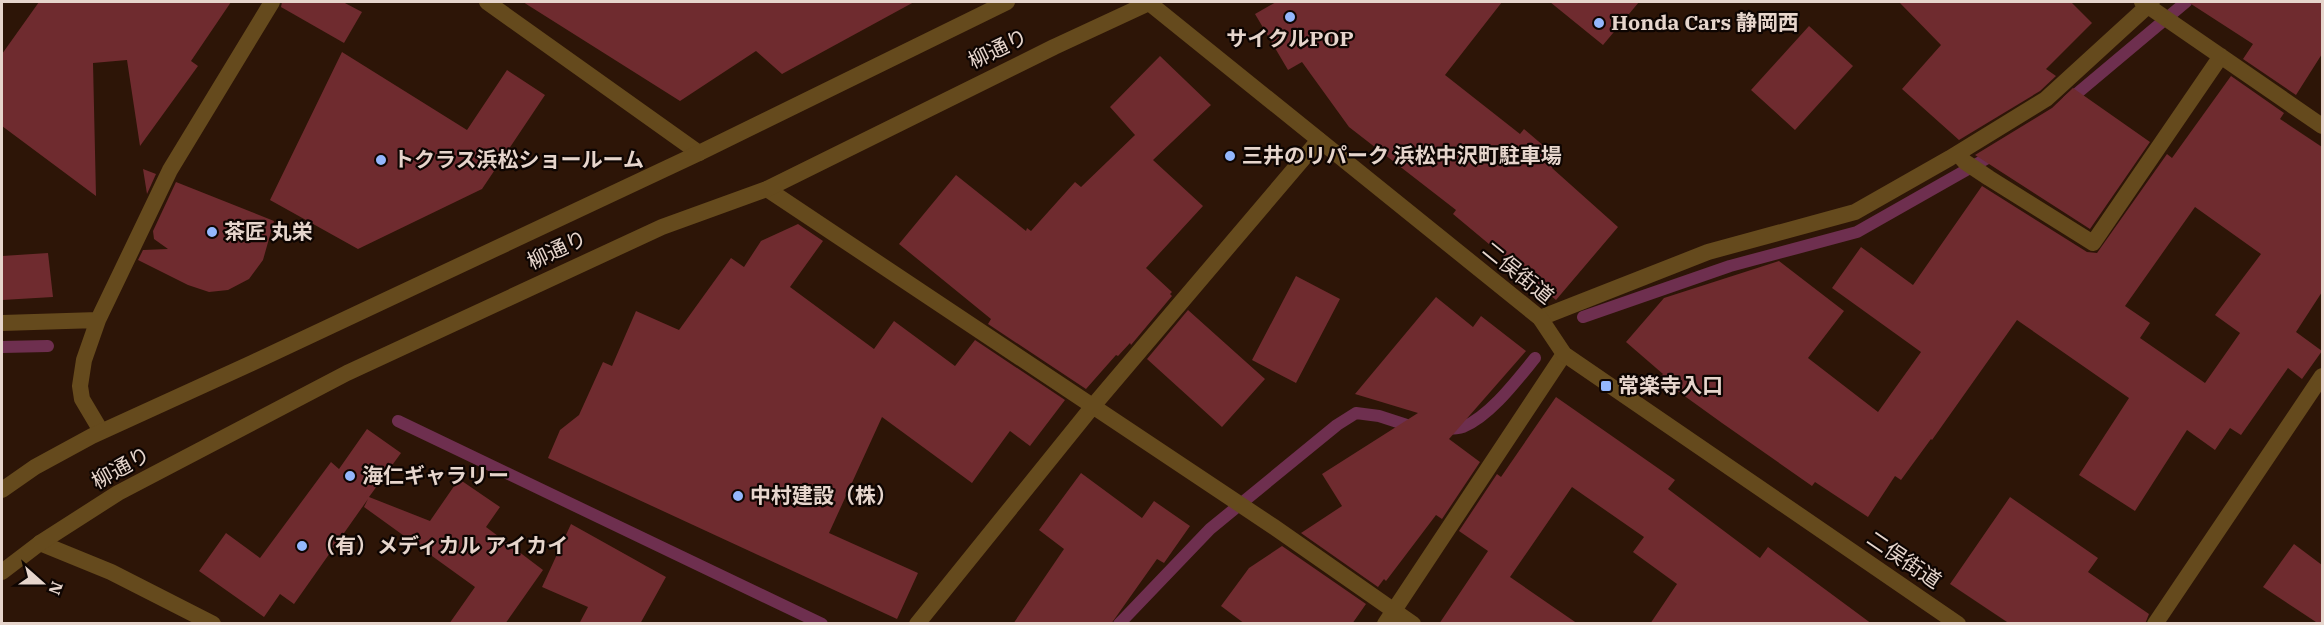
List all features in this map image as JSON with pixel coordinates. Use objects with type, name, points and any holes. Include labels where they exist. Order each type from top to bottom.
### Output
[{"type":"street","points":[[101,431],[82,399],[80,386],[84,360],[99,320],[170,170],[273,2]]},
{"type":"street","points":[[487,2],[699,153]]},
{"type":"street","name":"柳通り","points":[[2,490],[35,467],[101,431],[699,153],[1007,2]]},
{"type":"street","name":"柳通り","points":[[2,572],[40,543],[118,493],[347,373],[662,227],[767,189],[1149,2]]},
{"type":"street","name":"二俣街道","points":[[1149,2],[1540,318],[1564,354],[1958,624]]},
{"type":"street","points":[[1540,318],[1708,252],[1855,212],[1961,158],[2046,99],[2150,5],[2322,126]]},
{"type":"street","points":[[1961,158],[2093,243],[2221,56]]},
{"type":"street","points":[[917,624],[1093,406],[1319,140]]},
{"type":"street","points":[[767,189],[1274,527],[1390,617],[1413,624]]},
{"type":"street","points":[[2,323],[99,320]]},
{"type":"street","points":[[1390,617],[1564,354]]},
{"type":"street","points":[[2155,624],[2322,376]]},
{"type":"street","points":[[40,543],[111,572],[213,624]]},
{"type":"building","points":[[39,2],[231,2],[191,61],[198,66],[140,146],[127,60],[93,63],[96,196],[2,126],[2,54]]},
{"type":"building","points":[[282,2],[343,2],[362,12],[344,43],[281,7]]},
{"type":"building","points":[[523,2],[914,2],[782,74],[756,51],[680,101]]},
{"type":"building","points":[[1276,2],[1502,2],[1445,75],[1520,134],[1524,129],[1559,159],[1552,168],[1618,227],[1556,300],[1453,214],[1456,210],[1349,127],[1302,62],[1288,70],[1255,14]]},
{"type":"building","name":"Honda Cars 静岡西","points":[[1550,2],[1639,2],[1603,45]]},
{"type":"building","points":[[1899,2],[2071,2],[2092,23],[2046,69],[2056,76],[2040,91],[1959,140],[1902,89],[1941,45]]},
{"type":"building","points":[[2188,2],[2322,2],[2322,54],[2296,95],[2243,59],[2253,44]]},
{"type":"building","points":[[1809,26],[1853,66],[1795,130],[1751,90]]},
{"type":"building","name":"トクラス浜松ショールーム","points":[[342,52],[467,130],[507,70],[545,95],[482,189],[358,249],[270,200]]},
{"type":"building","points":[[1160,56],[1211,105],[1153,160],[1203,206],[1146,268],[1172,292],[1170,294],[1172,296],[1131,345],[1130,343],[1118,356],[1116,355],[1086,389],[988,324],[991,319],[899,244],[956,175],[1026,231],[1027,228],[1031,231],[1075,182],[1081,187],[1135,135],[1110,107]]},
{"type":"building","points":[[2231,76],[2284,113],[2280,119],[2322,147],[2322,292],[2296,332],[2322,351],[2302,379],[2288,368],[2241,435],[2230,428],[2215,450],[2187,430],[2135,511],[2079,475],[2129,398],[2017,320],[1932,440],[1901,480],[1895,476],[1868,517],[1815,482],[1812,486],[1679,392],[1661,376],[1663,374],[1626,342],[1664,298],[1779,261],[1844,311],[1808,358],[1878,412],[1921,352],[1832,288],[1861,247],[1913,285],[1982,186],[2087,252],[2097,253],[2167,154],[2172,158]],"holes":[[[2195,207],[2261,254],[2215,315],[2240,333],[2205,383],[2140,338],[2150,323],[2125,306]]]},
{"type":"building","points":[[2073,88],[2150,142],[2090,229],[1975,155],[2052,108]]},
{"type":"building","points":[[143,169],[156,174],[147,194]]},
{"type":"building","name":"茶匠 丸栄","points":[[176,182],[274,221],[263,260],[249,279],[228,290],[209,292],[188,285],[138,260],[143,250],[168,249],[154,239],[153,231]]},
{"type":"building","points":[[798,224],[823,241],[790,287],[874,349],[894,321],[955,366],[975,340],[1065,400],[1030,446],[1010,431],[972,483],[882,417],[829,533],[918,573],[897,619],[548,458],[560,430],[579,415],[603,362],[612,366],[636,311],[679,330],[731,258],[744,267],[761,241]]},
{"type":"building","points":[[48,253],[53,297],[2,300],[2,256]]},
{"type":"building","points":[[1296,276],[1340,299],[1296,383],[1252,360]]},
{"type":"building","points":[[1436,297],[1473,327],[1481,316],[1526,351],[1449,439],[1480,462],[1442,519],[1436,515],[1386,581],[1384,579],[1378,587],[1301,533],[1342,506],[1322,474],[1418,413],[1355,394]]},
{"type":"building","points":[[1188,310],[1265,379],[1222,427],[1147,359]]},
{"type":"building","points":[[1556,397],[1675,480],[1668,489],[1760,558],[1768,547],[1872,624],[1650,624],[1677,584],[1633,552],[1644,537],[1572,487],[1510,577],[1578,624],[1439,624],[1488,551],[1459,531],[1497,474],[1501,477]]},
{"type":"building","points":[[367,429],[401,453],[369,497],[430,521],[459,479],[500,507],[486,527],[543,570],[505,624],[449,624],[475,587],[364,507],[368,499],[294,604],[280,594],[264,617],[199,571],[226,533],[260,558],[331,462],[339,469]]},
{"type":"building","points":[[1081,473],[1142,518],[1154,501],[1190,526],[1164,563],[1157,559],[1111,624],[1013,624],[1064,549],[1039,530]]},
{"type":"building","points":[[2010,497],[2098,558],[2088,572],[2149,614],[2145,624],[2010,624],[1950,584]]},
{"type":"building","points":[[571,524],[666,577],[640,624],[579,624],[588,607],[542,587]]},
{"type":"building","points":[[2294,544],[2322,565],[2322,624],[2263,587]]},
{"type":"building","points":[[1282,546],[1366,604],[1352,624],[1245,624],[1221,606],[1249,568]]},
{"type":"waterway","points":[[2068,101],[2186,2]]},
{"type":"waterway","points":[[1583,317],[1730,266],[1857,232],[1998,152]]},
{"type":"waterway","points":[[2,347],[48,346]]},
{"type":"waterway","points":[[1444,429],[1463,427],[1483,415],[1502,397],[1535,358]]},
{"type":"waterway","points":[[1119,624],[1210,529],[1337,425],[1356,413],[1379,416],[1416,428]]},
{"type":"waterway","points":[[398,421],[822,624]]},
{"type":"place","name":"サイクルPOP","points":[[1290,17]]},
{"type":"place","name":"Honda Cars 静岡西","points":[[1599,23]]},
{"type":"place","name":"三井のリパーク 浜松中沢町駐車場","points":[[1230,156]]},
{"type":"place","name":"トクラス浜松ショールーム","points":[[381,160]]},
{"type":"place","name":"茶匠 丸栄","points":[[212,232]]},
{"type":"place","name":"常楽寺入口","points":[[1606,386]]},
{"type":"place","name":"海仁ギャラリー","points":[[350,476]]},
{"type":"place","name":"中村建設（株）","points":[[738,496]]},
{"type":"place","name":"（有）メディカル アイカイ","points":[[302,546]]}]
